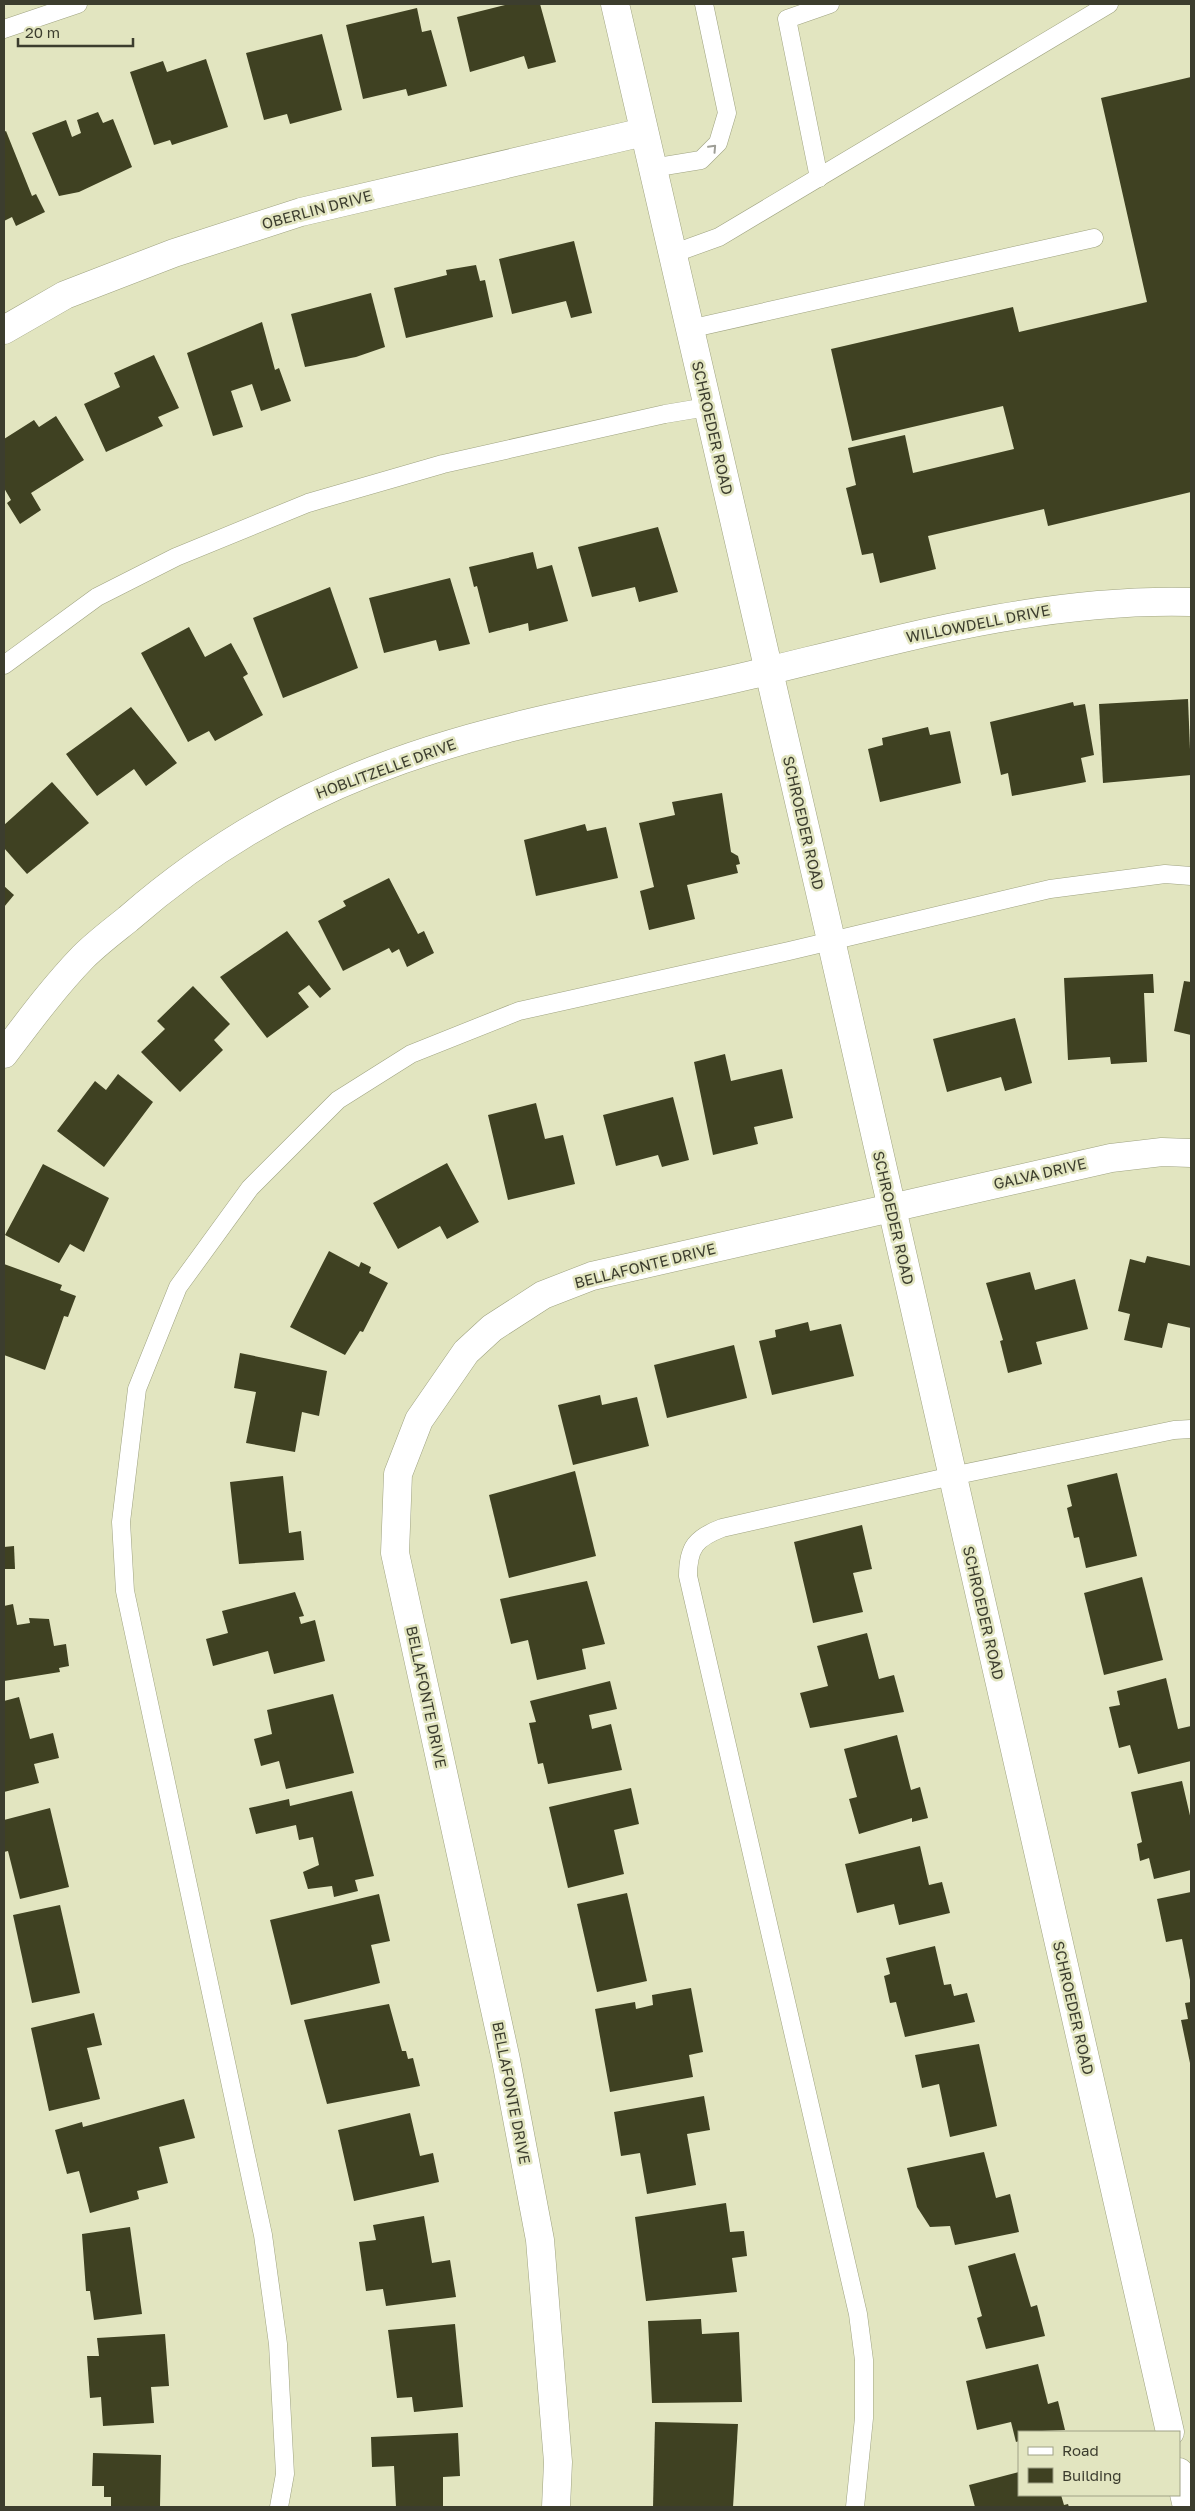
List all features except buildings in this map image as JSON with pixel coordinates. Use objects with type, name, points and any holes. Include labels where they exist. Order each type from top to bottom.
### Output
[{"type":"street","name":"SCHROEDER ROAD","points":[[615,4],[831,940],[1170,2431]]},
{"type":"street","name":"OBERLIN DRIVE","points":[[4,330],[74,292],[174,253],[301,212],[644,132]]},
{"type":"street","name":"WILLOWDELL DRIVE","points":[[768,671],[923,633],[1046,610],[1148,601],[1191,602]]},
{"type":"street","name":"HOBLITZELLE DRIVE","points":[[4,1054],[31,1018],[84,957],[146,903],[207,855],[271,816],[326,789],[419,753],[512,727],[768,671]]},
{"type":"street","name":"GALVA DRIVE","points":[[892,1208],[1111,1158],[1162,1152],[1191,1153]]},
{"type":"street","name":"BELLAFONTE DRIVE","points":[[556,2507],[558,2462],[540,2240],[506,2060],[395,1553],[398,1474],[419,1420],[466,1352],[492,1328],[543,1295],[592,1276],[892,1208]]},
{"type":"street","points":[[1180,2476],[1187,2507]]},
{"type":"lane","points":[[4,29],[78,4]]},
{"type":"lane","points":[[652,168],[701,160],[718,143],[727,113],[704,4]]},
{"type":"lane","points":[[819,178],[787,19],[830,4]]},
{"type":"lane","points":[[672,254],[719,237],[1110,4]]},
{"type":"lane","points":[[689,329],[1094,238]]},
{"type":"lane","points":[[4,665],[97,597],[176,556],[308,503],[443,464],[664,414],[707,407]]},
{"type":"lane","points":[[280,2507],[285,2474],[278,2344],[263,2235],[125,1591],[121,1522],[137,1389],[178,1287],[250,1188],[338,1100],[411,1054],[519,1011],[789,951],[1050,889],[1165,874],[1191,876]]},
{"type":"lane","points":[[855,2507],[864,2408],[864,2360],[858,2314],[688,1576],[688,1559],[694,1544],[706,1534],[722,1528],[952,1476],[1174,1430],[1191,1429]]}]
